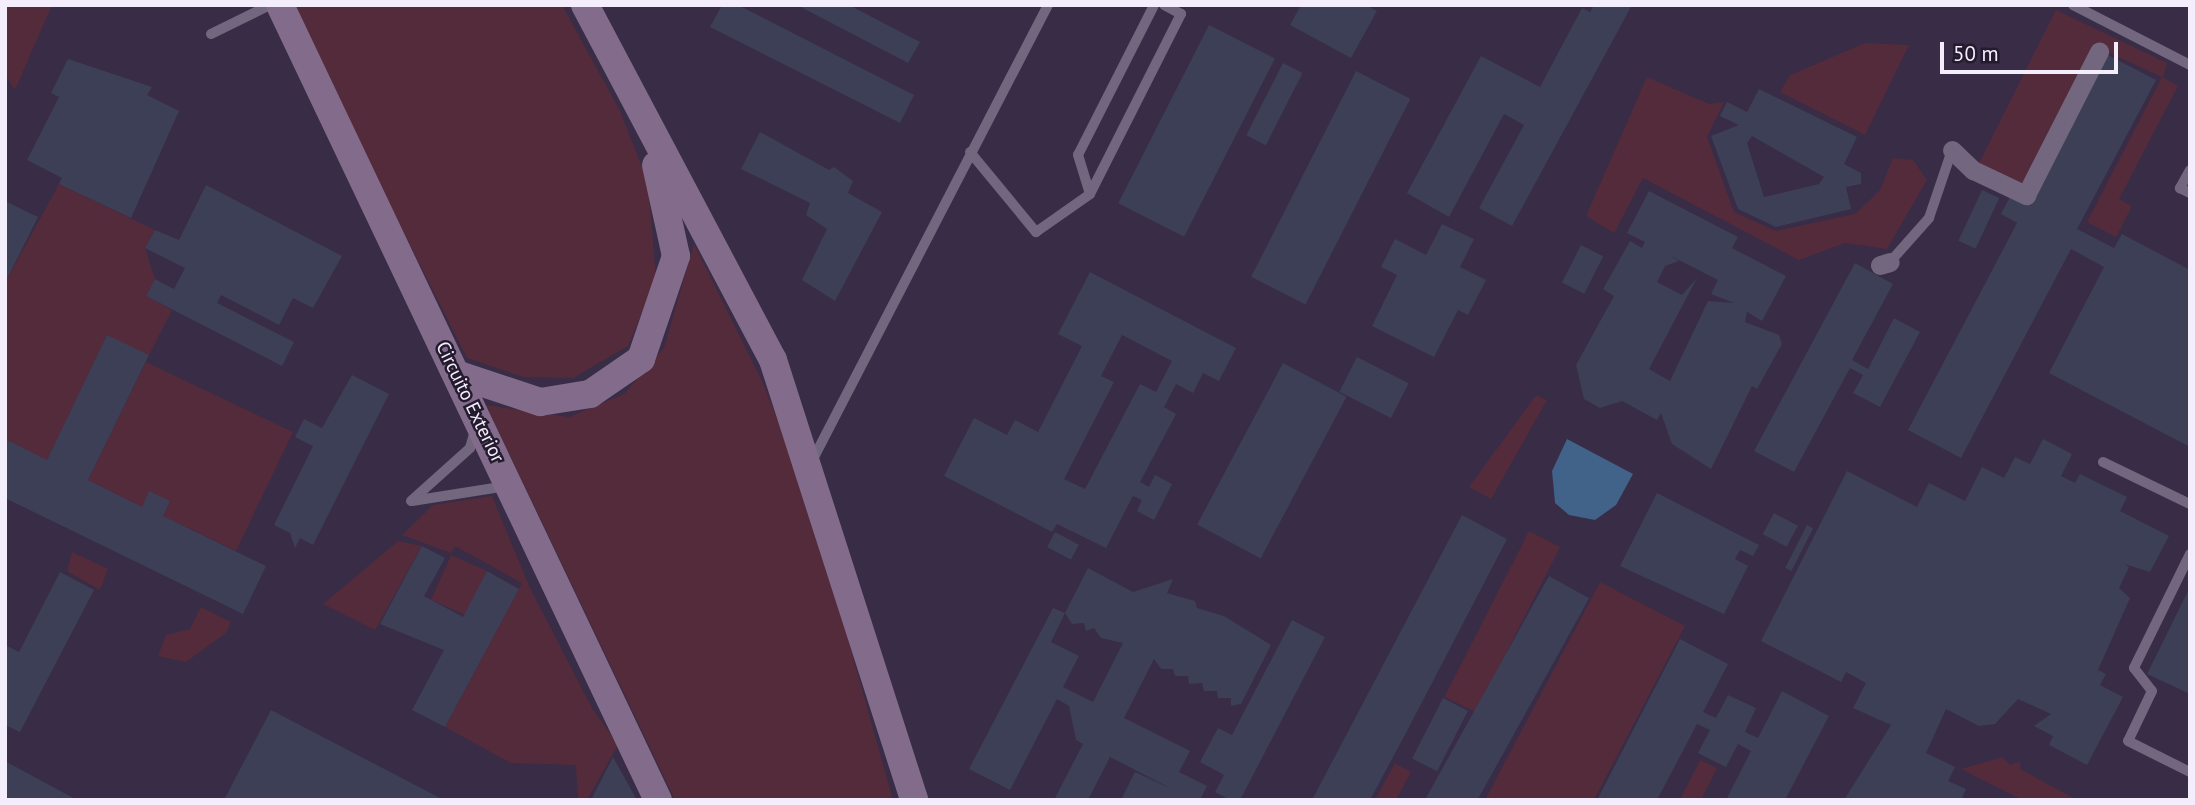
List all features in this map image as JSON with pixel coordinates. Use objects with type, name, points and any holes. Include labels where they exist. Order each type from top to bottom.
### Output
[{"type":"street","name":"Circuito Exterior","points":[[280,5],[479,417],[658,800]]},
{"type":"street","points":[[585,5],[774,360],[811,464],[914,800]]},
{"type":"street","points":[[1951,150],[1973,170],[2026,195],[2099,52]]},
{"type":"street","points":[[456,374],[540,402],[590,394],[641,359],[676,256],[665,191],[637,105]]},
{"type":"lane","points":[[211,34],[270,5]]},
{"type":"lane","points":[[811,464],[1048,5]]},
{"type":"lane","points":[[1090,194],[1078,155],[1154,5]]},
{"type":"lane","points":[[971,152],[1036,232],[1090,194],[1181,14],[1164,5]]},
{"type":"lane","points":[[2073,5],[2190,65]]},
{"type":"lane","points":[[1885,263],[1929,218],[1951,150]]},
{"type":"lane","points":[[2190,170],[2180,188],[2190,193]]},
{"type":"lane","points":[[479,417],[470,448],[411,501],[509,486]]},
{"type":"lane","points":[[2103,462],[2190,504]]},
{"type":"lane","points":[[2190,554],[2134,668],[2152,691],[2128,741],[2190,772]]},
{"type":"shaded area","points":[[5,5],[2190,5],[2190,800],[5,800]]},
{"type":"shaded area","points":[[5,5],[52,5],[15,90],[5,75]]},
{"type":"shaded area","points":[[289,5],[562,5],[620,111],[648,182],[656,279],[628,346],[573,378],[523,377],[467,358]]},
{"type":"shaded area","points":[[2056,10],[2167,63],[2163,77],[2178,86],[2119,199],[2132,206],[2116,237],[2087,222],[2162,77],[2096,47],[2024,191],[1977,167]]},
{"type":"shaded area","points":[[1865,43],[1909,45],[1865,135],[1780,92],[1790,75]]},
{"type":"shaded area","points":[[1647,77],[1709,104],[1724,102],[1707,137],[1734,212],[1776,231],[1855,214],[1880,190],[1893,158],[1913,160],[1927,180],[1887,249],[1845,243],[1799,260],[1643,178],[1614,233],[1586,216]]},
{"type":"shaded area","points":[[59,184],[155,230],[145,248],[155,279],[146,296],[172,310],[149,355],[107,336],[47,460],[5,439],[5,283]]},
{"type":"shaded area","points":[[694,244],[763,383],[809,500],[893,800],[675,800],[486,405],[569,417],[624,394],[664,348]]},
{"type":"shaded area","points":[[146,362],[293,432],[236,551],[163,516],[149,492],[142,507],[88,480]]},
{"type":"shaded area","points":[[1536,395],[1547,400],[1491,499],[1469,487]]},
{"type":"shaded area","points":[[492,496],[530,588],[592,708],[618,745],[587,800],[578,800],[576,765],[511,763],[445,727],[522,583],[455,546],[451,553],[402,535],[433,505]]},
{"type":"shaded area","points":[[1529,531],[1560,547],[1476,713],[1445,697]]},
{"type":"shaded area","points":[[398,541],[422,546],[375,630],[323,604]]},
{"type":"shaded area","points":[[72,552],[108,569],[100,590],[67,571]]},
{"type":"shaded area","points":[[451,555],[487,571],[467,616],[431,600]]},
{"type":"shaded area","points":[[1600,582],[1685,626],[1594,800],[1485,800]]},
{"type":"shaded area","points":[[201,607],[231,622],[226,633],[186,662],[158,656],[166,635],[190,629]]},
{"type":"shaded area","points":[[2003,757],[2010,765],[2020,761],[2020,769],[2077,800],[2023,800],[1961,769]]},
{"type":"shaded area","points":[[1700,760],[1717,768],[1701,800],[1680,800]]},
{"type":"shaded area","points":[[1395,763],[1411,772],[1396,800],[1375,800]]},
{"type":"water","points":[[1567,439],[1633,474],[1616,505],[1595,520],[1569,515],[1555,503],[1552,471]]},
{"type":"building","points":[[722,5],[738,5],[914,95],[900,123],[710,27]]},
{"type":"building","points":[[797,5],[849,5],[920,42],[908,63]]},
{"type":"building","points":[[1301,5],[1366,5],[1377,11],[1351,58],[1290,25]]},
{"type":"building","points":[[1594,5],[1632,5],[1512,226],[1479,208],[1524,125],[1504,114],[1449,217],[1407,193],[1481,56],[1540,87],[1582,8],[1590,12]]},
{"type":"building","points":[[1209,25],[1275,59],[1184,237],[1118,203]]},
{"type":"building","points":[[2106,54],[2156,80],[2077,229],[2114,248],[2122,234],[2190,270],[2190,447],[2049,373],[2104,267],[2071,249],[1961,458],[1908,430],[2017,223],[2001,214],[2014,189],[2030,198]]},
{"type":"building","points":[[68,59],[152,87],[147,95],[179,111],[131,218],[59,184],[62,178],[27,160],[59,97],[51,93]]},
{"type":"building","points":[[1283,63],[1303,73],[1266,145],[1246,135]]},
{"type":"building","points":[[1356,71],[1410,99],[1305,305],[1251,277]]},
{"type":"building","points":[[1759,89],[1857,137],[1844,164],[1861,173],[1861,184],[1846,187],[1851,209],[1776,227],[1738,209],[1711,136],[1739,125],[1720,116],[1727,102],[1747,112]],"holes":[[[1752,136],[1824,177],[1819,184],[1764,197],[1747,143]]]},
{"type":"building","points":[[760,132],[829,170],[834,167],[853,181],[848,193],[882,212],[835,301],[802,280],[827,229],[806,215],[810,203],[741,169]]},
{"type":"building","points":[[206,185],[342,256],[313,308],[293,298],[279,325],[221,295],[217,303],[294,342],[282,366],[146,296],[155,279],[174,289],[185,268],[145,248],[155,230],[179,240]]},
{"type":"building","points":[[1982,190],[1999,198],[1976,249],[1958,241]]},
{"type":"building","points":[[1649,191],[1738,237],[1732,248],[1786,276],[1762,321],[1747,312],[1745,322],[1779,335],[1782,344],[1757,389],[1752,386],[1711,469],[1672,444],[1661,413],[1657,420],[1622,401],[1600,408],[1584,399],[1576,365],[1614,296],[1603,289],[1630,241],[1642,248],[1645,242],[1627,233]],"holes":[[[1671,256],[1718,280],[1711,294],[1734,303],[1708,301],[1670,381],[1649,369],[1697,278],[1682,295],[1657,282],[1665,266],[1679,261]]]},
{"type":"building","points":[[5,201],[38,217],[5,283]]},
{"type":"building","points":[[1442,224],[1474,239],[1460,267],[1486,280],[1468,315],[1458,310],[1434,357],[1372,326],[1397,275],[1381,267],[1395,239],[1426,255]]},
{"type":"building","points":[[1581,245],[1603,256],[1584,294],[1562,282]]},
{"type":"building","points":[[1855,263],[1893,284],[1852,360],[1868,369],[1894,318],[1920,332],[1880,407],[1853,393],[1863,375],[1850,368],[1794,472],[1754,451]]},
{"type":"building","points":[[1090,272],[1236,348],[1219,381],[1203,373],[1193,393],[1176,384],[1164,407],[1176,414],[1140,482],[1149,487],[1155,475],[1172,484],[1154,520],[1137,511],[1142,500],[1133,496],[1106,548],[1057,524],[1052,532],[944,476],[974,418],[1007,435],[1015,420],[1038,432],[1082,346],[1058,334]],"holes":[[[1122,335],[1172,361],[1156,392],[1140,384],[1085,489],[1064,479],[1114,382],[1101,376]]]},
{"type":"building","points":[[107,335],[149,355],[88,480],[142,507],[149,491],[170,501],[163,516],[266,566],[243,614],[5,498],[5,439],[47,460]]},
{"type":"building","points":[[1357,357],[1409,383],[1391,418],[1339,392]]},
{"type":"building","points":[[1283,363],[1347,397],[1261,558],[1197,525]]},
{"type":"building","points":[[352,375],[389,394],[313,545],[300,538],[295,548],[290,533],[274,525],[313,446],[295,437],[304,419],[322,428]]},
{"type":"building","points":[[2043,439],[2072,454],[2061,476],[2075,483],[2080,474],[2127,497],[2120,511],[2169,536],[2150,572],[2124,564],[2129,567],[2119,588],[2130,598],[2098,670],[2106,674],[2100,685],[2123,697],[2087,765],[2049,745],[2053,736],[2034,726],[2051,714],[2018,699],[1995,724],[1979,726],[1946,709],[1926,753],[1955,767],[1948,781],[1966,789],[1961,800],[1844,800],[1891,725],[1853,708],[1866,683],[1846,672],[1841,682],[1761,641],[1847,471],[1917,507],[1929,483],[1965,501],[1982,467],[2004,478],[2015,457],[2030,464]]},
{"type":"building","points":[[1657,493],[1759,545],[1753,556],[1740,550],[1735,559],[1748,566],[1724,614],[1620,566]]},
{"type":"building","points":[[1774,513],[1798,526],[1787,547],[1763,534]]},
{"type":"building","points":[[1462,515],[1507,539],[1407,731],[1370,800],[1312,800]]},
{"type":"building","points":[[1807,525],[1813,528],[1791,571],[1785,568]]},
{"type":"building","points":[[1055,532],[1079,545],[1071,560],[1047,547]]},
{"type":"building","points":[[422,546],[445,558],[424,596],[463,617],[487,571],[519,589],[445,727],[412,710],[444,650],[380,624]]},
{"type":"building","points":[[1088,568],[1133,592],[1173,579],[1167,593],[1195,601],[1197,608],[1224,616],[1271,645],[1241,704],[1231,706],[1231,698],[1218,698],[1217,691],[1204,691],[1202,683],[1189,684],[1188,676],[1175,676],[1173,669],[1161,669],[1154,659],[1124,718],[1190,751],[1179,772],[1207,786],[1200,800],[1121,800],[1135,772],[1172,789],[1110,757],[1088,800],[1054,800],[1083,744],[1076,740],[1069,706],[1057,699],[1010,790],[969,769],[1053,608],[1065,613]],"holes":[[[1065,613],[1072,624],[1084,623],[1086,631],[1094,628],[1101,638],[1123,643],[1093,702],[1063,687],[1079,656],[1051,642]]]},
{"type":"building","points":[[60,572],[94,590],[20,732],[5,725],[5,645],[19,652]]},
{"type":"building","points":[[1549,576],[1589,598],[1477,800],[1426,798]]},
{"type":"building","points":[[2190,587],[2190,694],[2147,674]]},
{"type":"building","points":[[1292,620],[1325,637],[1240,800],[1230,800],[1215,792],[1224,775],[1200,762],[1218,728],[1232,735]]},
{"type":"building","points":[[1680,639],[1728,664],[1703,712],[1716,718],[1728,695],[1756,708],[1745,732],[1758,738],[1782,691],[1829,716],[1785,800],[1726,800],[1751,751],[1738,744],[1726,767],[1698,753],[1710,730],[1697,724],[1657,800],[1597,800]]},
{"type":"building","points":[[1443,698],[1468,711],[1437,771],[1412,759]]},
{"type":"building","points":[[271,710],[444,800],[224,800]]},
{"type":"building","points":[[613,757],[637,800],[591,800]]},
{"type":"building","points":[[5,761],[77,800],[5,800]]}]
